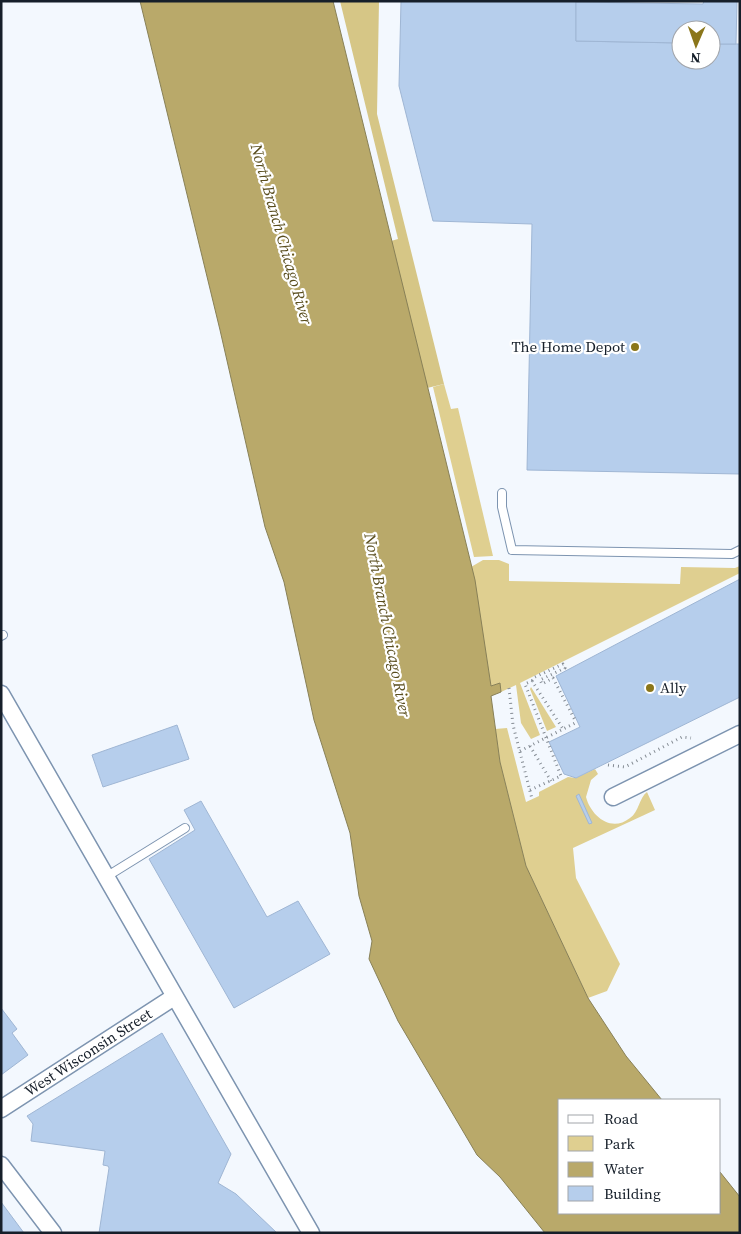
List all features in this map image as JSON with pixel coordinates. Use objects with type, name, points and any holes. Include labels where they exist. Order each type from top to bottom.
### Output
[{"type":"street","points":[[1,694],[311,1233]]},
{"type":"street","points":[[613,797],[740,734]]},
{"type":"street","name":"West Wisconsin Street","points":[[1,1109],[174,997]]},
{"type":"street","points":[[1,1165],[53,1233]]},
{"type":"lane","points":[[502,493],[502,507],[512,550],[732,554],[740,550]]},
{"type":"lane","points":[[106,877],[185,828]]},
{"type":"path","points":[[520,751],[546,738],[577,722],[553,678],[542,684],[540,680],[565,668],[563,664],[535,677],[532,681],[525,684],[546,738],[561,776],[530,790]]},
{"type":"path","points":[[532,681],[563,729]]},
{"type":"path","points":[[509,688],[513,724],[532,799]]},
{"type":"path","points":[[530,746],[551,781]]},
{"type":"green space","points":[[444,384],[451,409],[458,408],[493,556],[474,557],[433,387]]},
{"type":"green space","points":[[483,560],[499,560],[509,564],[509,581],[680,584],[681,567],[735,568],[740,566],[740,573],[520,683],[540,735],[531,739],[521,723],[516,685],[501,692],[500,683],[491,686],[471,567]]},
{"type":"green space","points":[[531,687],[556,727],[547,731],[530,689]]},
{"type":"green space","points":[[507,728],[526,802],[539,796],[539,792],[568,777],[576,778],[595,769],[598,774],[591,780],[586,797],[597,816],[609,823],[623,822],[633,815],[647,792],[655,810],[573,848],[576,878],[620,964],[607,991],[588,998],[526,866],[500,762],[495,729]]},
{"type":"shaded area","points":[[340,1],[379,1],[377,114],[444,384],[427,388],[391,241],[398,239]]},
{"type":"water","name":"North Branch Chicago River","points":[[140,1],[333,1],[475,580],[491,686],[500,683],[501,692],[491,696],[500,762],[526,866],[588,998],[626,1056],[661,1099],[558,1099],[558,1214],[721,1214],[721,1173],[740,1197],[740,1233],[545,1233],[500,1177],[477,1155],[398,1021],[369,959],[372,941],[359,896],[350,833],[314,720],[284,582],[265,527],[220,330]]},
{"type":"building","name":"The Home Depot","points":[[401,1],[576,1],[576,41],[671,43],[671,70],[721,70],[721,44],[740,44],[740,474],[527,470],[532,224],[433,221],[399,86]]},
{"type":"building","points":[[704,1],[737,1],[736,44],[721,44],[721,20],[671,20],[671,43],[576,41],[576,2],[703,4]]},
{"type":"building","name":"Ally","points":[[740,579],[740,697],[576,778],[564,774],[549,742],[580,727],[556,676]]},
{"type":"building","points":[[177,725],[189,759],[103,787],[92,755]]},
{"type":"building","points":[[579,794],[592,823],[589,824],[576,796]]},
{"type":"building","points":[[201,801],[267,917],[298,901],[330,954],[234,1008],[149,859],[195,830],[184,810]]},
{"type":"building","points":[[1,1008],[17,1029],[12,1033],[28,1055],[1,1075]]},
{"type":"building","points":[[162,1033],[231,1154],[218,1183],[236,1194],[277,1233],[99,1233],[109,1168],[103,1165],[105,1151],[31,1141],[33,1124],[27,1116]]},
{"type":"building","points":[[1,1202],[24,1233],[1,1233]]},
{"type":"place","name":"The Home Depot","points":[[635,347]]},
{"type":"place","name":"Ally","points":[[650,688]]}]
